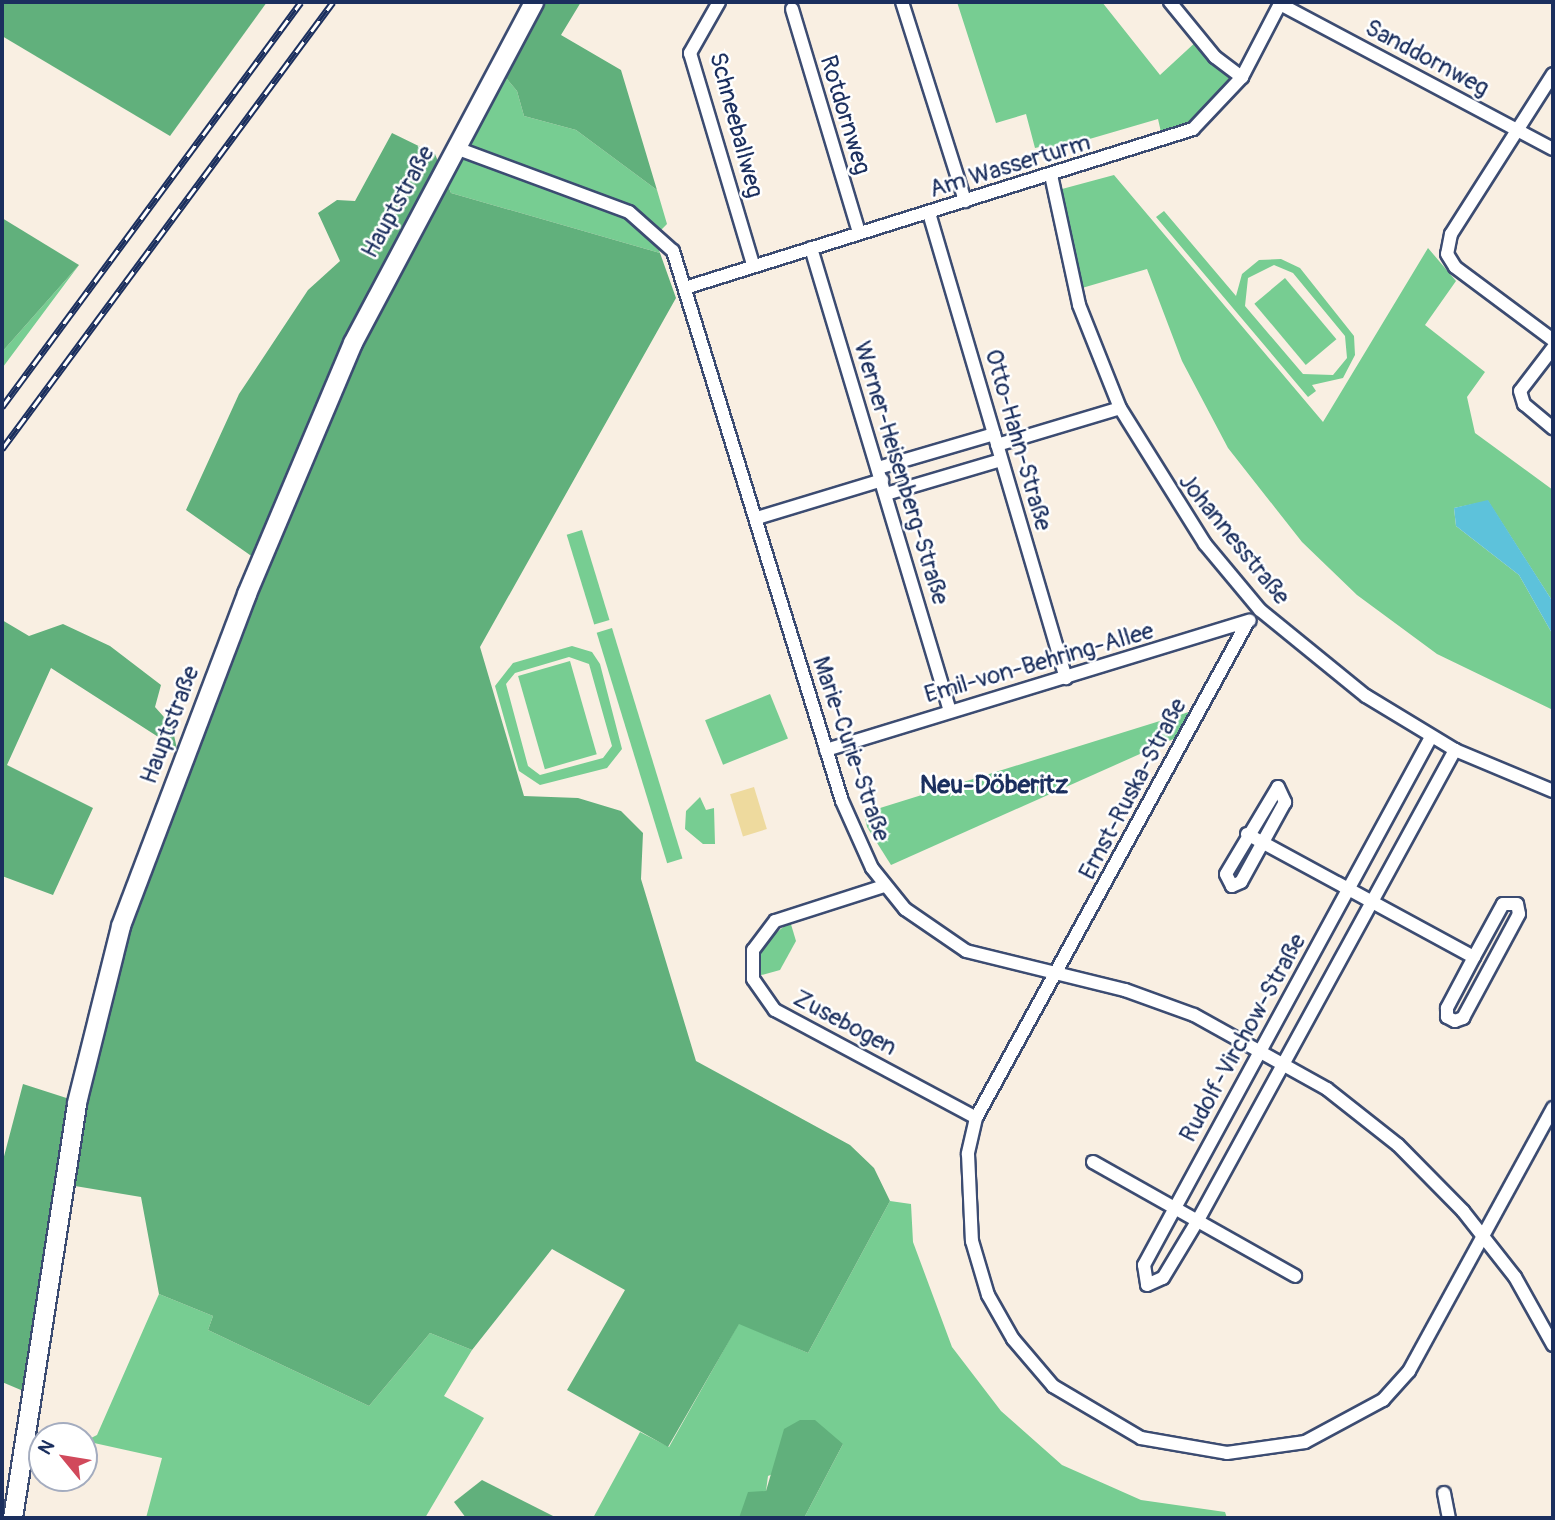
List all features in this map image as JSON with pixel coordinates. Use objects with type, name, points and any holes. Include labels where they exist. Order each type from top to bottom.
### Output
[{"type":"street","name":"Hauptstraße","points":[[12,1518],[77,1103],[121,926],[247,594],[353,343],[534,2]]},
{"type":"street","name":"Schneeballweg","points":[[719,2],[690,53],[753,264]]},
{"type":"street","points":[[902,2],[965,201]]},
{"type":"street","points":[[1170,2],[1215,57],[1242,77]]},
{"type":"street","name":"Am Wasserturm","points":[[688,287],[753,264],[929,213],[1193,129],[1242,77],[1281,3]]},
{"type":"street","name":"Sanddornweg","points":[[1281,3],[1553,149]]},
{"type":"street","name":"Rotdornweg","points":[[792,9],[859,232]]},
{"type":"street","points":[[1553,74],[1451,234],[1447,254],[1455,267],[1553,340]]},
{"type":"street","name":"Marie-Curie-Straße","points":[[456,148],[647,222],[673,251],[688,287],[826,750],[859,847],[884,886],[930,931],[966,951],[1056,974],[1194,1015],[1284,1062],[1398,1145],[1483,1237],[1550,1329],[1553,1345]]},
{"type":"street","name":"Johannesstraße","points":[[1051,175],[1079,305],[1120,408],[1181,512],[1260,610],[1366,696],[1431,737],[1455,750],[1553,791]]},
{"type":"street","name":"Otto-Hahn-Straße","points":[[929,213],[1066,678]]},
{"type":"street","name":"Werner-Heisenberg-Straße","points":[[811,248],[950,711]]},
{"type":"street","points":[[1553,348],[1520,391],[1524,404],[1553,428]]},
{"type":"street","points":[[757,517],[880,474],[1120,408]]},
{"type":"street","points":[[886,494],[1001,460]]},
{"type":"street","name":"Emil-von-Behring-Allee","points":[[826,750],[1247,623],[1260,610]]},
{"type":"street","name":"Ernst-Ruska-Straße","points":[[1247,623],[976,1118],[968,1154],[972,1241],[988,1295],[1013,1339],[1081,1408],[1141,1438],[1182,1449],[1265,1451],[1305,1442],[1383,1401],[1409,1371],[1553,1108]]},
{"type":"street","name":"Rudolf-Virchow-Straße","points":[[1431,737],[1144,1265],[1147,1285],[1163,1278],[1198,1220],[1455,750]]},
{"type":"street","points":[[1283,790],[1285,802],[1264,842],[1241,882],[1232,886],[1224,878],[1269,792],[1283,790]]},
{"type":"street","points":[[1247,834],[1474,957]]},
{"type":"street","name":"Zusebogen","points":[[884,886],[775,921],[753,950],[753,979],[775,1010],[976,1118]]},
{"type":"street","points":[[1503,904],[1517,904],[1500,949],[1463,1018],[1455,1021],[1447,1017],[1447,1007],[1474,957],[1503,904]]},
{"type":"street","points":[[1093,1162],[1295,1276]]},
{"type":"street","points":[[1444,1493],[1450,1518]]},
{"type":"green space","points":[[2,2],[267,2],[170,136],[2,36]]},
{"type":"green space","points":[[540,2],[581,2],[561,35],[621,70],[657,190],[576,130],[524,116],[517,91],[502,73]]},
{"type":"green space","points":[[957,2],[1102,2],[1160,75],[1199,39],[1242,77],[1209,115],[1163,141],[1158,119],[1045,152],[1044,146],[1035,148],[1026,114],[996,123]]},
{"type":"green space","points":[[502,73],[517,91],[524,116],[576,130],[657,190],[667,224],[654,237],[660,253],[451,193],[445,178],[464,158]]},
{"type":"green space","points":[[392,133],[435,154],[451,193],[660,253],[676,298],[480,647],[524,796],[578,798],[621,811],[643,833],[641,879],[696,1061],[850,1145],[874,1168],[890,1201],[808,1353],[739,1324],[668,1447],[567,1390],[625,1290],[552,1249],[472,1350],[430,1333],[369,1406],[208,1330],[213,1316],[159,1294],[141,1197],[63,1184],[28,1393],[2,1382],[2,1164],[23,1084],[82,1103],[117,960],[257,560],[186,510],[239,394],[308,290],[340,261],[318,213],[337,200],[355,201]]},
{"type":"green space","points":[[1114,175],[1323,422],[1428,248],[1456,281],[1425,325],[1485,372],[1467,397],[1475,433],[1553,490],[1553,602],[1488,501],[1454,508],[1456,526],[1519,575],[1553,635],[1553,710],[1437,654],[1357,595],[1302,542],[1228,448],[1182,361],[1147,269],[1082,288],[1062,189]]},
{"type":"green space","points":[[1164,211],[1236,296],[1242,274],[1259,260],[1281,259],[1300,268],[1354,336],[1355,355],[1343,378],[1312,385],[1316,391],[1308,397],[1156,217]],"holes":[[[1274,265],[1293,273],[1345,336],[1347,358],[1333,375],[1303,374],[1245,306],[1248,278]]]},
{"type":"green space","points":[[2,218],[79,265],[2,352]]},
{"type":"green space","points":[[79,265],[3,367],[2,369],[2,352]]},
{"type":"green space","points":[[1285,278],[1336,339],[1306,365],[1254,304]]},
{"type":"green space","points":[[582,530],[609,620],[594,625],[567,535]]},
{"type":"green space","points":[[2,620],[29,636],[63,624],[110,646],[161,685],[155,707],[172,726],[177,749],[51,668],[7,765],[93,808],[53,895],[2,876]]},
{"type":"green space","points":[[612,628],[682,858],[667,863],[597,633]]},
{"type":"green space","points":[[572,646],[592,652],[600,664],[622,749],[607,768],[540,785],[519,771],[495,686],[513,663]],"holes":[[[569,657],[589,664],[612,746],[603,758],[540,775],[528,766],[506,684],[515,673]]]},
{"type":"green space","points":[[570,661],[597,754],[545,769],[518,676]]},
{"type":"green space","points":[[770,694],[788,739],[723,765],[705,720]]},
{"type":"green space","points":[[1192,711],[1178,737],[891,865],[867,827],[864,813]]},
{"type":"green space","points":[[700,797],[706,810],[714,808],[715,844],[703,844],[685,829],[686,811]]},
{"type":"green space","points":[[790,921],[796,941],[780,970],[758,976],[761,946]]},
{"type":"green space","points":[[890,1201],[911,1204],[913,1242],[952,1347],[1001,1411],[1062,1465],[1141,1500],[1225,1512],[1227,1518],[804,1518],[843,1444],[768,1476],[766,1491],[739,1518],[593,1518],[640,1432],[669,1447],[739,1323],[808,1353]]},
{"type":"green space","points":[[159,1294],[213,1316],[208,1330],[369,1406],[430,1333],[472,1350],[444,1396],[484,1418],[425,1518],[146,1518],[162,1458],[98,1444],[98,1433]]},
{"type":"green space","points":[[800,1420],[815,1420],[843,1444],[804,1518],[739,1518],[748,1492],[766,1491],[784,1429]]},
{"type":"green space","points":[[482,1480],[557,1518],[466,1518],[454,1502]]},
{"type":"sand","points":[[754,787],[767,829],[743,836],[730,794]]},
{"type":"water","points":[[1488,500],[1553,602],[1553,635],[1519,575],[1456,526],[1454,508]]},
{"type":"railway","points":[[2,407],[301,2]]},
{"type":"railway","points":[[2,449],[333,2]]},
{"type":"district","name":"Neu-Döberitz","points":[[994,786]]}]
